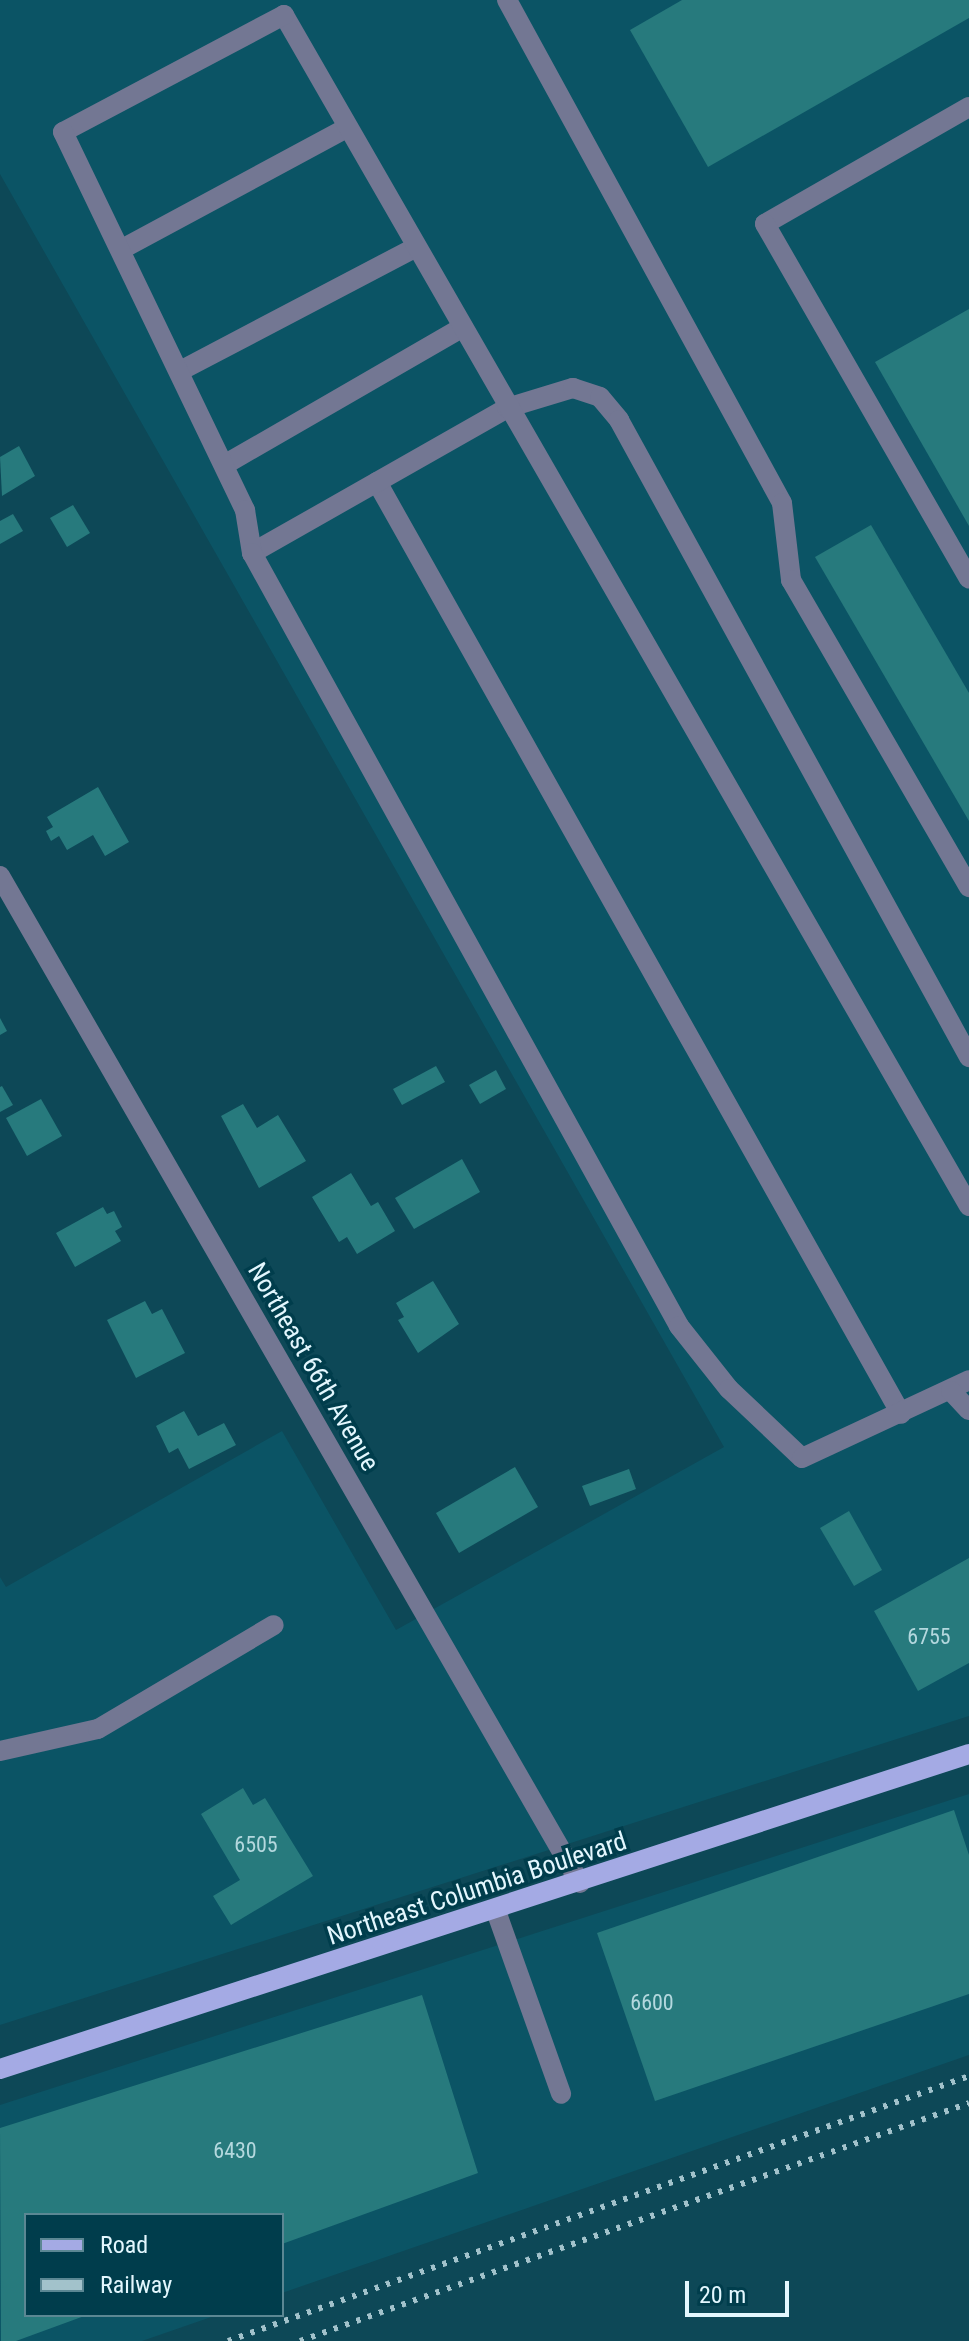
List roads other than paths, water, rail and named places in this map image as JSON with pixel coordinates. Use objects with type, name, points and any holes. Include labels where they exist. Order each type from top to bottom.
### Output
[{"type":"main road","name":"Northeast Columbia Boulevard","points":[[0,2069],[496,1911],[969,1754]]},
{"type":"street","points":[[507,0],[782,503],[791,580],[969,887]]},
{"type":"street","points":[[969,1206],[345,129],[284,15],[63,132],[122,249],[245,510],[252,553],[679,1326],[729,1389],[802,1458],[960,1386],[969,1410]]},
{"type":"street","points":[[969,107],[765,224],[969,579]]},
{"type":"street","points":[[122,249],[345,129]]},
{"type":"street","points":[[180,371],[414,248]]},
{"type":"street","points":[[224,465],[461,328]]},
{"type":"street","points":[[252,553],[507,408],[573,388],[600,397],[619,420],[969,1057]]},
{"type":"street","points":[[377,482],[901,1414]]},
{"type":"street","name":"Northeast 66th Avenue","points":[[0,876],[580,1883]]},
{"type":"street","points":[[0,1751],[98,1729],[274,1625]]},
{"type":"street","points":[[496,1911],[561,2094]]},
{"type":"railway","points":[[228,2341],[969,2076]]},
{"type":"railway","points":[[300,2341],[969,2103]]}]
